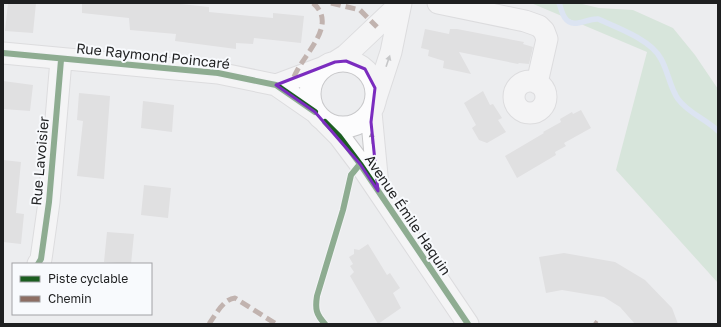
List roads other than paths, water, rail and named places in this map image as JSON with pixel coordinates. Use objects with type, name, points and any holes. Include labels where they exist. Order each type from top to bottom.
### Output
[{"type":"street","points":[[276,85],[330,64],[346,55],[401,3],[391,52],[373,105],[364,120],[355,125],[340,127],[320,117],[310,98],[312,82],[317,74],[330,64],[346,61],[356,64],[365,69],[374,82],[373,105]]},
{"type":"street","points":[[438,3],[525,21],[539,26],[544,31],[547,39],[537,83]]},
{"type":"street","name":"Rue Raymond Poincaré","points":[[3,53],[61,60],[218,73],[276,85],[320,117]]},
{"type":"street","name":"Rue Lavoisier","points":[[39,263],[41,259],[49,202],[61,60]]},
{"type":"street","name":"Avenue Émile Haquin","points":[[373,105],[372,144],[378,190]]},
{"type":"street","name":"Avenue Émile Haquin","points":[[320,117],[339,136],[378,190],[468,324]]},
{"type":"waterway","points":[[559,3],[563,15],[572,23],[580,23],[598,19],[633,35],[650,46],[661,59],[678,99],[682,104],[718,131]]}]
